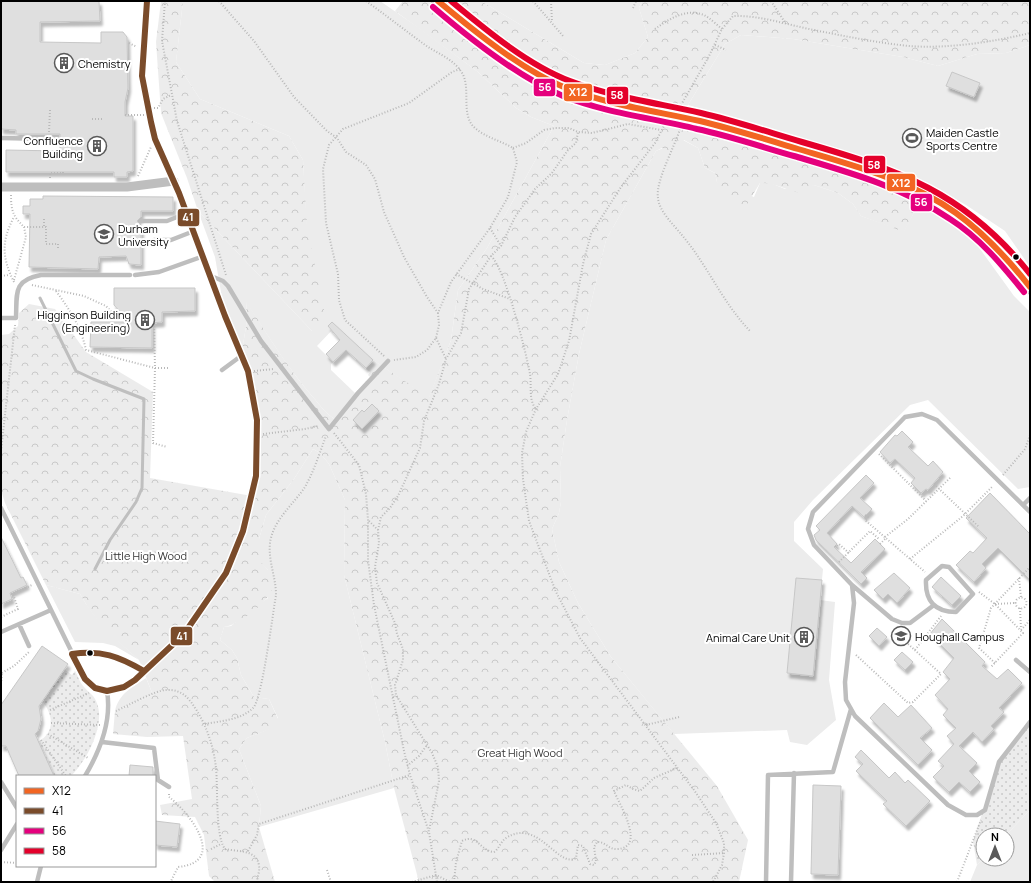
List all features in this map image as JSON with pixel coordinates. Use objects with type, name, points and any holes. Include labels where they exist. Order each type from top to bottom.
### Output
[{"type":"main road","points":[[438,1],[521,65],[565,87],[599,99],[709,123],[834,159],[879,174],[924,193],[952,209],[979,230],[1000,250],[1030,286]]},
{"type":"street","points":[[1,187],[128,187],[174,181]]},
{"type":"lane","points":[[1,508],[85,679],[95,688],[107,691],[124,687],[135,680],[184,634],[226,573],[244,531],[256,476],[258,434],[256,406],[248,371],[187,213],[155,139],[142,76],[147,1]]},
{"type":"lane","points":[[1,138],[49,139]]},
{"type":"lane","points":[[141,221],[167,221],[187,213]]},
{"type":"lane","points":[[154,240],[171,240],[194,231]]},
{"type":"lane","points":[[1,318],[16,318],[17,290],[21,282],[29,277],[42,275],[133,274],[159,272],[204,256]]},
{"type":"lane","points":[[211,276],[223,281],[228,286],[247,321],[329,428],[358,393],[388,361]]},
{"type":"lane","points":[[222,370],[241,356]]},
{"type":"lane","points":[[934,605],[910,623],[892,619],[852,585],[814,545],[808,529],[813,512],[905,417],[922,414],[938,420],[1030,512]]},
{"type":"lane","points":[[1023,505],[1030,498]]},
{"type":"lane","points":[[942,566],[949,567],[973,594],[956,612],[944,612],[934,605],[929,599],[926,580],[942,566]]},
{"type":"lane","points":[[852,585],[854,603],[849,649],[846,700],[855,716],[948,805],[966,815],[977,815],[985,810],[999,762],[1030,722]]},
{"type":"lane","points":[[1,632],[51,610]]},
{"type":"lane","points":[[19,624],[29,646]]},
{"type":"lane","points":[[72,654],[104,652],[119,657],[144,672]]},
{"type":"lane","points":[[1016,660],[1030,672]]},
{"type":"lane","points":[[86,775],[102,742],[109,702],[107,691]]},
{"type":"lane","points":[[766,882],[768,775],[833,772],[851,709]]},
{"type":"lane","points":[[102,742],[154,748],[158,780],[169,787]]},
{"type":"lane","points":[[791,882],[794,774]]},
{"type":"lane","points":[[1,782],[16,806]]},
{"type":"lane","points":[[1,850],[16,826]]},
{"type":"lane","points":[[38,882],[41,867]]},
{"type":"path","points":[[165,1],[162,41],[172,95],[183,143],[225,268],[228,286]]},
{"type":"path","points":[[219,1],[254,41],[294,97],[327,131],[337,138],[346,152],[366,166],[375,179],[384,212],[404,257],[438,313]]},
{"type":"path","points":[[366,1],[427,46],[450,60],[460,69],[464,81],[469,119],[474,127],[513,148],[517,162],[508,197],[490,228],[464,266],[456,274],[438,313],[439,325],[436,338],[427,350],[416,357],[388,361],[345,320],[339,300],[338,274],[326,223],[323,169],[329,145],[337,138],[343,129],[408,103],[452,72],[460,69]]},
{"type":"path","points":[[533,1],[563,36]]},
{"type":"path","points":[[551,1],[552,22]]},
{"type":"path","points":[[633,8],[636,1]]},
{"type":"path","points":[[771,1],[786,25]]},
{"type":"path","points":[[655,30],[671,18],[681,14],[694,14],[705,16],[722,30]]},
{"type":"path","points":[[684,107],[680,106],[693,87],[722,30],[733,16],[748,16],[870,41],[911,46],[942,45],[1008,39],[1030,33]]},
{"type":"path","points":[[129,43],[138,47]]},
{"type":"path","points":[[715,45],[726,50]]},
{"type":"path","points":[[149,109],[158,108],[163,99],[172,95]]},
{"type":"path","points":[[50,110],[49,139],[62,139]]},
{"type":"path","points":[[125,115],[133,115]]},
{"type":"path","points":[[92,119],[103,118]]},
{"type":"path","points":[[666,122],[655,143],[621,187],[592,234],[583,264],[569,341],[558,374],[536,409],[526,432],[522,453],[523,479],[528,521],[556,592],[580,638],[616,689],[646,725],[678,768],[716,823],[724,843],[724,853],[722,865],[713,882]]},
{"type":"path","points":[[513,148],[526,143],[544,130],[569,128],[578,132],[592,133],[628,124],[662,130]]},
{"type":"path","points":[[681,126],[665,168],[658,198],[663,210],[712,275],[736,316],[750,331]]},
{"type":"path","points":[[429,832],[439,781],[438,767],[427,744],[396,695],[395,685],[403,660],[403,649],[396,634],[395,623],[377,582],[375,567],[379,543],[378,530],[381,517],[390,508],[398,496],[420,448],[424,421],[439,384],[446,359],[461,333],[467,296],[473,283],[491,256],[501,246],[515,217],[535,189],[552,173],[568,150],[576,143],[578,132]]},
{"type":"path","points":[[128,187],[141,173],[147,154],[155,139]]},
{"type":"path","points":[[63,173],[63,179]]},
{"type":"path","points":[[11,188],[11,206],[14,217],[24,227],[26,237],[14,280]]},
{"type":"path","points":[[1,276],[9,274],[4,252],[4,240],[14,217]]},
{"type":"path","points":[[44,219],[44,226],[46,227],[46,244],[58,244],[58,248]]},
{"type":"path","points":[[24,227],[44,226]]},
{"type":"path","points":[[490,228],[501,246]]},
{"type":"path","points":[[491,256],[501,270],[524,346],[530,372],[532,404],[536,409]]},
{"type":"path","points":[[456,274],[483,289],[510,299]]},
{"type":"path","points":[[21,282],[84,296],[106,306],[117,318],[127,318]]},
{"type":"path","points":[[56,291],[71,311],[82,333],[86,350],[156,368],[170,368]]},
{"type":"path","points":[[1,451],[16,318]]},
{"type":"path","points":[[154,323],[156,368],[153,443],[167,447]]},
{"type":"path","points":[[436,338],[446,359]]},
{"type":"path","points":[[248,371],[266,371],[279,364]]},
{"type":"path","points":[[258,434],[305,429],[325,424]]},
{"type":"path","points":[[205,724],[244,716],[255,707],[260,690],[276,595],[276,585],[270,555],[272,536],[277,524],[305,486],[312,473],[329,428]]},
{"type":"path","points":[[329,428],[359,465],[366,494],[369,580],[407,766],[429,832],[437,882]]},
{"type":"path","points":[[910,559],[965,513],[998,481],[1025,449],[1030,435]]},
{"type":"path","points":[[874,449],[926,501]]},
{"type":"path","points":[[880,544],[951,477]]},
{"type":"path","points":[[934,484],[979,527]]},
{"type":"path","points":[[865,515],[868,517],[865,520],[930,576]]},
{"type":"path","points":[[368,520],[378,530]]},
{"type":"path","points":[[835,566],[874,527]]},
{"type":"path","points":[[870,531],[879,539]]},
{"type":"path","points":[[835,546],[836,547],[839,544],[849,553]]},
{"type":"path","points":[[994,663],[979,648],[995,604],[1030,567]]},
{"type":"path","points":[[1019,578],[1021,597],[1026,602],[1030,602]]},
{"type":"path","points":[[1,617],[18,609],[13,594],[38,582]]},
{"type":"path","points":[[973,594],[979,592],[995,604],[1021,630]]},
{"type":"path","points":[[1015,603],[1017,598],[1021,597]]},
{"type":"path","points":[[1020,608],[1024,607],[1026,602]]},
{"type":"path","points":[[995,604],[1015,603]]},
{"type":"path","points":[[991,667],[1023,633],[1021,630],[1020,608],[1015,603]]},
{"type":"path","points":[[915,650],[944,612]]},
{"type":"path","points":[[1021,630],[1030,620]]},
{"type":"path","points":[[849,649],[908,703],[912,702],[941,674],[907,643],[906,623]]},
{"type":"path","points":[[1,684],[1,672],[14,666],[29,653],[29,646]]},
{"type":"path","points":[[50,710],[89,693],[95,688]]},
{"type":"path","points":[[107,715],[165,690],[176,691],[188,696],[205,724],[216,766],[221,844],[225,849],[248,851],[254,856],[259,864],[257,882]]},
{"type":"path","points":[[392,694],[396,695]]},
{"type":"path","points":[[646,725],[679,717]]},
{"type":"path","points":[[51,723],[106,725]]},
{"type":"path","points":[[48,734],[94,760]]},
{"type":"path","points":[[42,740],[65,775]]},
{"type":"path","points":[[407,766],[419,756],[427,744]]},
{"type":"path","points":[[454,882],[458,853],[462,841],[472,838],[477,841],[482,848],[494,852],[509,836],[523,833],[534,835],[558,854],[570,860],[576,858],[578,845],[583,846],[590,864],[594,865],[596,861],[594,847],[597,842],[602,842],[611,849],[624,848],[629,843],[631,837],[626,815],[614,791],[626,785],[640,791],[654,778],[678,768]]},
{"type":"path","points":[[248,851],[257,835],[259,824],[410,775]]},
{"type":"path","points":[[169,787],[169,797],[181,806],[197,827],[203,847],[202,853],[197,860],[178,866],[171,881]]},
{"type":"path","points":[[957,882],[985,810]]},
{"type":"path","points":[[211,849],[221,844]]},
{"type":"path","points":[[692,855],[724,853]]},
{"type":"path","points":[[1,862],[16,863]]},
{"type":"path","points":[[327,870],[331,882]]},
{"type":"path","points":[[412,882],[436,875],[450,882]]},
{"type":"green space","points":[[161,1],[183,1],[176,62],[200,99],[289,136],[303,160],[307,225],[325,315],[312,331],[198,211],[187,178],[161,113],[156,42]]},
{"type":"green space","points":[[183,1],[380,1],[478,72],[516,108],[531,117],[554,126],[487,248],[458,290],[451,340],[429,398],[373,360],[336,326],[317,346],[333,362],[331,364],[331,370],[355,393],[358,393],[336,420],[323,409],[294,374],[246,302],[247,321],[241,356],[225,316],[215,257],[198,211],[312,331],[303,160],[289,136],[200,99],[176,62]]},
{"type":"green space","name":"Great High Wood","points":[[403,1],[481,1],[584,63],[605,65],[635,53],[648,37],[639,8],[642,1],[1030,1],[1030,45],[1006,53],[977,54],[938,66],[903,57],[793,39],[741,35],[725,44],[688,105],[681,126],[765,147],[839,170],[895,190],[919,203],[904,232],[861,216],[853,204],[838,193],[814,185],[800,193],[775,185],[760,183],[746,206],[734,202],[717,182],[715,173],[705,168],[698,148],[684,140],[675,153],[662,148],[656,151],[606,240],[579,354],[560,467],[561,502],[559,513],[552,529],[559,562],[578,603],[611,657],[717,786],[748,840],[739,882],[419,882],[394,788],[385,742],[344,575],[345,500],[329,464],[320,453],[313,449],[294,479],[266,515],[259,539],[260,561],[268,570],[272,591],[258,608],[237,622],[224,627],[220,640],[232,650],[237,658],[241,675],[254,697],[269,699],[278,719],[276,727],[247,738],[239,749],[261,806],[259,827],[275,882],[215,882],[209,876],[204,835],[195,817],[162,815],[160,805],[192,799],[183,736],[147,737],[113,734],[115,711],[153,695],[139,660],[105,630],[80,594],[46,585],[5,503],[1,490],[1,335],[9,334],[18,326],[19,313],[29,304],[55,309],[86,352],[153,392],[150,478],[252,496],[256,476],[257,420],[248,371],[241,356],[247,321],[246,301],[294,374],[323,409],[336,420],[358,393],[355,393],[370,377],[368,375],[370,372],[366,369],[373,360],[429,397],[451,340],[458,290],[487,248],[554,126],[531,117],[516,108],[478,72],[395,11]]},
{"type":"green space","points":[[481,1],[642,1],[639,8],[648,37],[635,53],[605,65],[584,63]]},
{"type":"green space","name":"Maiden Castle Sports Centre","points":[[741,35],[793,39],[903,57],[938,66],[977,54],[1006,53],[1030,45],[1030,267],[1005,231],[966,205],[927,183],[858,156],[688,105],[725,44]]},
{"type":"green space","points":[[683,140],[698,148],[705,168],[715,173],[717,182],[754,197],[760,183],[768,182],[785,189],[814,185],[838,193],[853,204],[861,216],[904,231],[919,203],[960,229],[975,242],[1014,296],[1030,312],[1030,487],[1018,489],[928,400],[910,405],[813,500],[794,522],[794,541],[823,569],[820,600],[835,602],[829,680],[836,720],[807,745],[790,742],[787,730],[674,734],[611,657],[578,603],[559,562],[552,529],[559,513],[561,502],[560,467],[579,354],[606,240],[656,151]]},
{"type":"green space","points":[[313,449],[320,453],[329,464],[345,500],[344,575],[385,742],[394,788],[259,827],[261,806],[239,749],[247,738],[269,729],[278,718],[269,699],[254,697],[241,675],[237,658],[232,650],[220,640],[224,627],[231,626],[268,598],[268,570],[259,561],[259,539],[266,515],[294,479]]},
{"type":"green space","points":[[46,585],[80,594],[99,621],[139,660],[115,646],[103,643],[75,642]]},
{"type":"green space","points":[[64,669],[72,675],[75,671],[80,681],[96,701],[99,710],[99,720],[94,741],[83,761],[72,775],[54,775],[38,742],[48,733],[51,723],[49,711],[42,701]]},
{"type":"green space","points":[[146,678],[153,695],[115,711],[123,695]]},
{"type":"green space","points":[[1030,722],[1030,810],[1014,827],[978,827],[999,762]]},
{"type":"green space","points":[[1029,811],[1030,882],[970,882],[976,867],[1015,867],[1015,827],[1014,827]]},
{"type":"green space","points":[[975,835],[975,853],[973,841]]},
{"type":"building","points":[[1,1],[99,1],[100,21],[40,22],[40,42],[101,43],[101,32],[123,32],[127,37],[128,88],[125,102],[125,116],[133,116],[133,171],[127,172],[127,177],[114,177],[114,172],[6,172],[6,150],[60,151],[60,134],[16,134],[16,130],[1,129]]},
{"type":"building","points":[[952,72],[980,83],[974,97],[946,86]]},
{"type":"building","points":[[43,196],[173,197],[173,211],[141,211],[141,217],[137,221],[141,225],[141,265],[129,264],[126,256],[99,257],[98,269],[29,267],[30,214],[23,214],[23,206],[30,206],[30,199],[43,199]]},
{"type":"building","name":"Higginson Building (Engineering)","points":[[114,288],[195,288],[195,311],[162,312],[162,322],[152,323],[152,348],[90,347],[91,322],[129,322],[114,305]]},
{"type":"building","points":[[332,322],[373,360],[366,368],[346,350],[333,362],[326,354],[340,340],[328,326]]},
{"type":"building","points":[[372,404],[379,411],[362,429],[353,420],[362,410],[364,412]]},
{"type":"building","points":[[902,431],[913,442],[908,447],[928,466],[933,461],[943,472],[928,490],[926,489],[921,493],[911,483],[915,478],[895,459],[890,463],[880,452],[895,435],[897,436]]},
{"type":"building","points":[[866,475],[874,483],[860,498],[872,509],[864,517],[852,506],[827,533],[837,544],[834,547],[851,563],[875,539],[885,549],[861,572],[867,578],[861,584],[816,540],[814,535],[820,530],[816,526]]},
{"type":"building","points":[[990,493],[1030,534],[1030,580],[998,548],[982,564],[986,568],[974,582],[956,565],[970,551],[973,553],[987,538],[966,518]]},
{"type":"building","points":[[1,537],[21,578],[23,577],[27,585],[10,593],[12,599],[1,604]]},
{"type":"building","points":[[894,573],[910,588],[897,603],[888,594],[883,599],[874,590]]},
{"type":"building","points":[[941,577],[961,596],[952,605],[932,587]]},
{"type":"building","name":"Animal Care Unit","points":[[796,578],[822,580],[813,676],[787,673]]},
{"type":"building","points":[[942,619],[985,662],[982,666],[997,679],[1008,669],[1022,683],[999,708],[1004,712],[991,726],[994,729],[982,742],[973,732],[959,746],[977,763],[969,771],[980,782],[970,792],[959,782],[949,792],[933,777],[944,766],[938,761],[954,744],[947,736],[956,728],[943,715],[948,709],[935,695],[950,679],[943,672],[954,658],[930,634]]},
{"type":"building","points":[[877,628],[887,637],[879,646],[869,636]]},
{"type":"building","points":[[42,646],[68,664],[39,706],[41,719],[38,731],[35,734],[54,775],[19,775],[6,746],[1,746],[1,705]]},
{"type":"building","points":[[902,652],[913,662],[905,670],[894,660]]},
{"type":"building","points":[[884,703],[898,717],[911,705],[932,728],[920,738],[932,750],[918,765],[870,718]]},
{"type":"building","points":[[861,750],[889,778],[895,772],[905,783],[908,780],[930,801],[906,826],[883,804],[887,801],[856,771],[863,764],[855,757]]},
{"type":"building","points":[[130,765],[153,767],[153,775],[129,775]]},
{"type":"building","points":[[813,785],[841,786],[838,875],[811,874]]},
{"type":"building","points":[[156,821],[180,824],[177,847],[156,845]]},
{"type":"waterway","points":[[40,298],[76,371],[144,399],[142,488],[136,502],[110,540],[95,569]]},
{"type":"transit line","name":"41","points":[[144,671],[126,661],[110,655],[92,653],[72,654],[85,679],[95,688],[107,691],[124,687],[135,680],[184,634],[226,573],[243,531],[256,476],[257,420],[248,371],[225,316],[179,193],[155,139],[142,76],[147,1]]},
{"type":"transit line","name":"X12","points":[[438,1],[467,25],[516,61],[550,81],[566,88],[599,99],[700,121],[749,134],[860,168],[900,182],[920,191],[938,201],[977,229],[1005,257],[1030,287]]},
{"type":"transit line","name":"58","points":[[451,1],[508,46],[539,66],[570,81],[618,96],[701,113],[752,127],[837,152],[900,174],[955,204],[981,223],[1006,246],[1030,274]]},
{"type":"transit line","name":"56","points":[[433,7],[462,31],[512,68],[563,96],[596,107],[680,125],[746,142],[855,175],[894,189],[913,198],[961,226],[981,243],[1024,292]]},
{"type":"place","name":"Chemistry","points":[[64,63]]},
{"type":"place","name":"Maiden Castle Sports Centre","points":[[912,138]]},
{"type":"place","name":"Confluence Building","points":[[97,146]]},
{"type":"place","name":"Durham University","points":[[104,234]]},
{"type":"place","name":"Higginson Building (Engineering)","points":[[145,320]]},
{"type":"place","name":"Houghall Campus","points":[[901,636]]},
{"type":"place","name":"Animal Care Unit","points":[[804,637]]},
{"type":"park label","name":"Little High Wood","points":[[146,555]]}]
